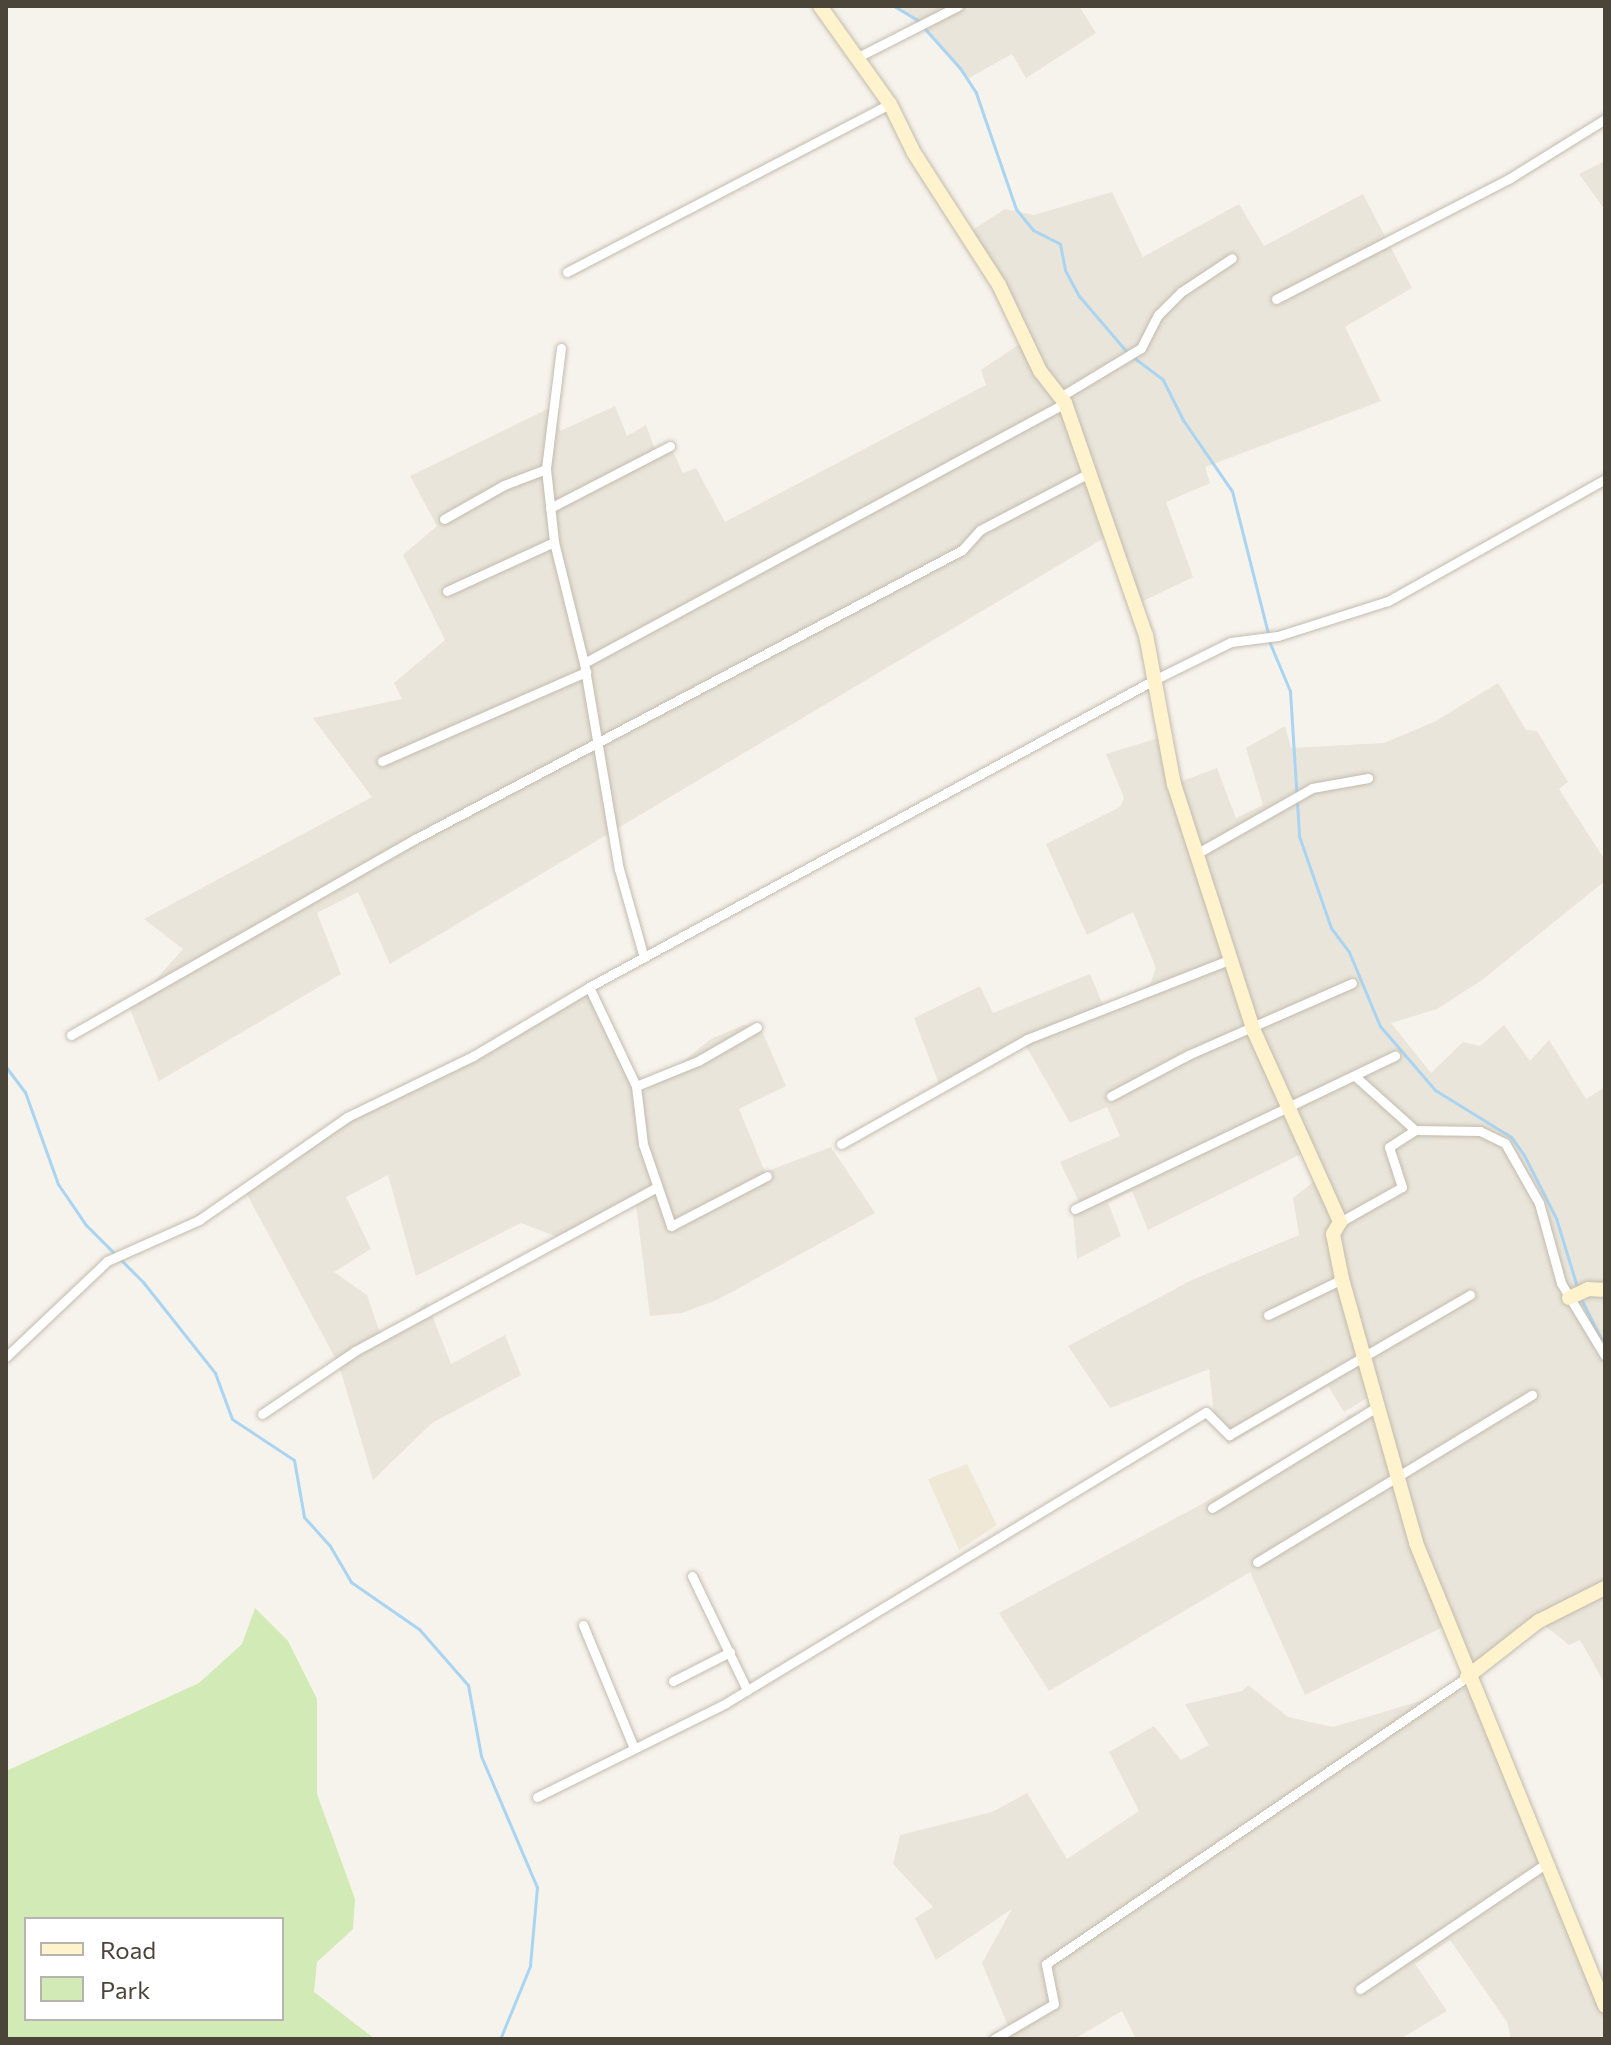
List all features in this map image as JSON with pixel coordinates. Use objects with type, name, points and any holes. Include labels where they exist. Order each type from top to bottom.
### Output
[{"type":"street","points":[[820,6],[860,56],[890,104],[914,153],[999,285],[1040,371],[1062,400],[1146,635],[1162,737],[1253,1029],[1340,1222]]},
{"type":"street","points":[[860,56],[915,28],[934,22],[958,6]]},
{"type":"street","points":[[567,272],[890,104]]},
{"type":"street","points":[[1276,299],[1510,178],[1605,119]]},
{"type":"street","points":[[382,761],[585,668],[1062,400],[1141,348],[1158,315],[1175,298],[1232,258]]},
{"type":"street","points":[[561,348],[546,469],[554,542],[585,668],[594,743],[619,869],[644,958]]},
{"type":"street","points":[[550,508],[670,446]]},
{"type":"street","points":[[444,519],[504,485],[546,469]]},
{"type":"street","points":[[71,1035],[594,743],[962,550],[980,530],[1089,473]]},
{"type":"street","points":[[8,1354],[107,1261],[199,1220],[347,1117],[473,1056],[589,987],[1154,680],[1231,642],[1257,636],[1278,636],[1388,601],[1605,479]]},
{"type":"street","points":[[447,591],[554,542]]},
{"type":"street","points":[[1196,854],[1312,788],[1368,778]]},
{"type":"street","points":[[841,1144],[1027,1039],[1231,959]]},
{"type":"street","points":[[1111,1096],[1188,1055],[1352,983]]},
{"type":"street","points":[[589,987],[636,1086],[643,1144],[674,1226],[767,1176]]},
{"type":"street","points":[[636,1086],[698,1061],[757,1027]]},
{"type":"street","points":[[1075,1209],[1395,1056]]},
{"type":"street","points":[[1356,1077],[1415,1130]]},
{"type":"street","points":[[1605,1356],[1569,1298],[1539,1203],[1505,1143],[1480,1131],[1415,1130],[1389,1147],[1402,1187],[1340,1222],[1333,1234],[1342,1279],[1375,1408],[1416,1543],[1467,1677],[1605,2006]]},
{"type":"street","points":[[262,1414],[355,1351],[657,1187]]},
{"type":"street","points":[[1268,1315],[1342,1279]]},
{"type":"street","points":[[1569,1298],[1588,1289],[1605,1290]]},
{"type":"street","points":[[537,1797],[747,1690],[1206,1412],[1227,1436],[1363,1355],[1384,1349],[1470,1295]]},
{"type":"street","points":[[6,1341],[8,1354]]},
{"type":"street","points":[[1257,1562],[1532,1395]]},
{"type":"street","points":[[1212,1508],[1375,1408]]},
{"type":"street","points":[[692,1576],[747,1690]]},
{"type":"street","points":[[994,2039],[1054,2004],[1046,1964],[1467,1677],[1539,1621],[1605,1588]]},
{"type":"street","points":[[583,1625],[633,1746]]},
{"type":"street","points":[[673,1681],[730,1652]]},
{"type":"street","points":[[1360,1989],[1545,1864]]},
{"type":"shaded area","points":[[894,6],[1079,6],[1096,33],[1026,78],[1012,54],[967,79],[917,21]]},
{"type":"shaded area","points":[[1605,161],[1605,210],[1579,174]]},
{"type":"shaded area","points":[[1112,192],[1143,257],[1239,204],[1264,246],[1363,194],[1412,288],[1345,327],[1381,401],[1205,467],[1210,483],[1166,502],[1193,577],[1135,605],[1111,534],[390,964],[358,892],[317,913],[341,974],[159,1081],[130,1009],[183,949],[144,919],[372,797],[313,718],[402,699],[394,683],[445,640],[403,555],[437,526],[410,476],[554,406],[560,431],[615,406],[627,436],[646,425],[657,455],[672,449],[683,473],[696,468],[725,522],[986,385],[981,370],[1027,339],[966,234],[1005,209],[1034,215]]},
{"type":"shaded area","points":[[1498,683],[1526,730],[1537,731],[1568,782],[1559,789],[1605,860],[1605,881],[1482,980],[1437,1009],[1391,1023],[1431,1073],[1463,1042],[1480,1046],[1504,1025],[1530,1061],[1549,1040],[1586,1099],[1605,1087],[1605,1684],[1580,1640],[1569,1645],[1539,1621],[1467,1677],[1445,1626],[1305,1695],[1250,1572],[1049,1691],[999,1613],[1347,1422],[1347,1416],[1375,1408],[1372,1395],[1344,1412],[1328,1386],[1228,1445],[1214,1415],[1209,1369],[1110,1408],[1068,1346],[1192,1280],[1299,1235],[1293,1198],[1321,1176],[1309,1150],[1148,1230],[1132,1191],[1108,1203],[1121,1236],[1077,1259],[1073,1215],[1082,1208],[1060,1162],[1120,1136],[1107,1107],[1070,1123],[1026,1046],[940,1087],[914,1018],[980,986],[993,1013],[1090,974],[1103,1005],[1150,985],[1156,968],[1133,912],[1087,935],[1046,844],[1120,807],[1124,798],[1106,754],[1162,737],[1174,784],[1217,768],[1236,818],[1263,805],[1246,748],[1285,726],[1291,748],[1384,743],[1436,721]]},
{"type":"shaded area","points":[[589,987],[643,1093],[711,1039],[743,1025],[761,1029],[786,1086],[739,1109],[765,1172],[831,1147],[875,1213],[719,1299],[682,1313],[650,1316],[636,1205],[563,1239],[521,1223],[416,1276],[388,1175],[346,1197],[371,1249],[334,1272],[367,1295],[383,1342],[427,1302],[451,1364],[505,1335],[521,1375],[432,1423],[373,1480],[339,1365],[243,1187],[347,1117],[473,1056]]},
{"type":"shaded area","points":[[967,1464],[997,1525],[959,1550],[928,1479]]},
{"type":"shaded area","points":[[1248,1685],[1288,1717],[1333,1727],[1471,1686],[1605,2006],[1605,2039],[1511,2039],[1507,2022],[1450,1940],[1415,1964],[1447,2011],[1400,2039],[1135,2037],[1122,2011],[1074,2039],[996,2039],[1010,2031],[982,1963],[1012,1909],[936,1960],[915,1918],[933,1907],[893,1864],[900,1835],[992,1812],[1027,1793],[1067,1859],[1139,1811],[1109,1752],[1154,1726],[1181,1760],[1209,1745],[1185,1704],[1242,1691]]},
{"type":"green space","points":[[255,1608],[288,1641],[317,1699],[317,1794],[355,1899],[353,1929],[317,1962],[314,1992],[375,2039],[6,2039],[6,1771],[199,1683],[242,1644]]},
{"type":"waterway","points":[[894,6],[917,20],[960,68],[976,93],[1016,209],[1033,230],[1060,244],[1065,270],[1079,296],[1127,352]]},
{"type":"waterway","points":[[1133,357],[1163,380],[1183,420],[1232,491],[1268,633]]},
{"type":"waterway","points":[[1269,641],[1290,691],[1299,836],[1331,928],[1349,952],[1380,1026],[1435,1090],[1511,1137],[1524,1155],[1556,1218],[1578,1290]]},
{"type":"waterway","points":[[6,1067],[25,1092],[58,1184],[86,1225],[143,1282],[215,1373],[232,1419],[294,1460],[304,1517],[330,1546],[351,1582],[419,1629],[468,1685],[481,1756],[537,1887],[530,1966],[500,2039]]},
{"type":"waterway","points":[[1580,1297],[1605,1347]]}]
